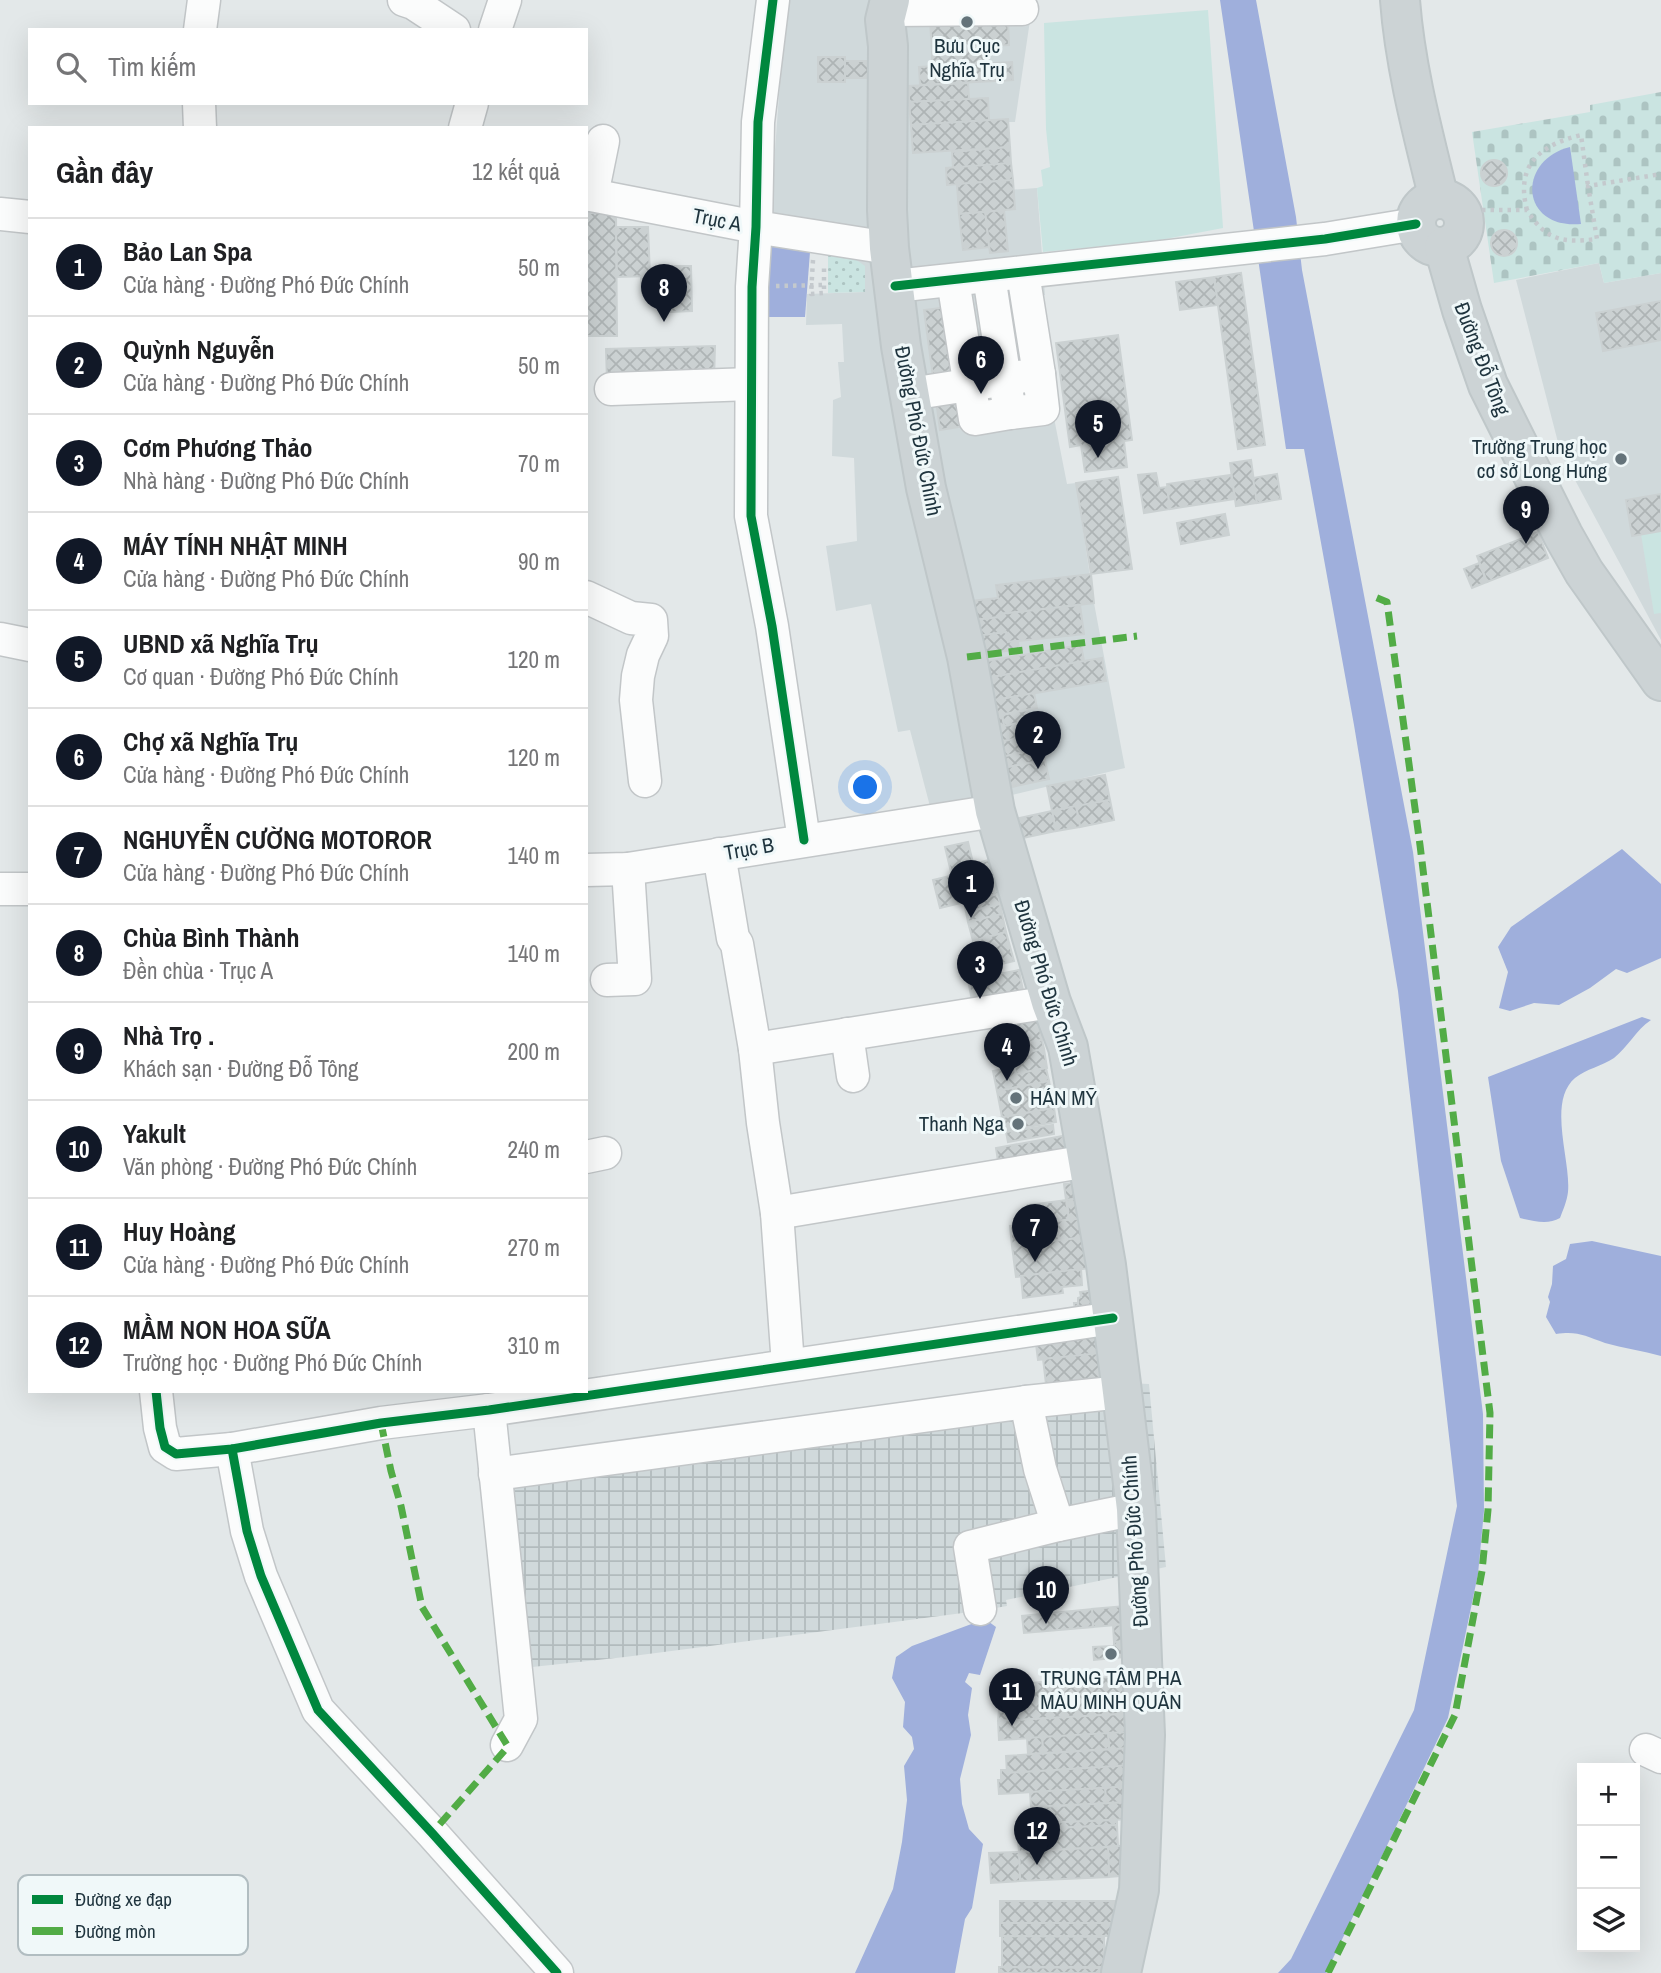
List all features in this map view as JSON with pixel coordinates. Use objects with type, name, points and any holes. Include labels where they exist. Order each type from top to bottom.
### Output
[{"type":"main road","name":"Đường Đỗ Tông","points":[[1400,0],[1401,22],[1440,220],[1462,310],[1488,385],[1584,572],[1661,681]]},
{"type":"main road","name":"Đường Phó Đức Chính","points":[[890,5],[885,20],[888,46],[889,248],[901,346],[926,488],[967,657],[995,811],[1051,1003],[1068,1047],[1107,1265],[1136,1509],[1145,1735],[1139,1891],[1121,1973]]},
{"type":"street","points":[[200,28],[204,0]]},
{"type":"street","points":[[404,0],[451,28]]},
{"type":"street","points":[[496,28],[505,0]]},
{"type":"street","points":[[773,0],[758,122],[752,287],[751,516],[772,626],[804,840]]},
{"type":"street","points":[[890,5],[1022,9]]},
{"type":"street","points":[[199,105],[200,126]]},
{"type":"street","points":[[466,126],[471,105]]},
{"type":"street","points":[[589,195],[603,141]]},
{"type":"street","name":"Trục A","points":[[589,195],[756,228],[825,255],[889,248]]},
{"type":"street","points":[[895,286],[1325,239],[1440,220]]},
{"type":"street","points":[[953,280],[975,419],[1043,409],[1024,272]]},
{"type":"street","points":[[989,276],[1010,413]]},
{"type":"street","points":[[910,394],[1039,374]]},
{"type":"street","points":[[611,389],[751,384]]},
{"type":"street","points":[[588,598],[631,618],[651,620],[652,636],[643,655],[636,700],[645,781]]},
{"type":"street","points":[[0,639],[28,645]]},
{"type":"street","name":"Trục B","points":[[588,870],[628,869],[995,811]]},
{"type":"street","points":[[719,854],[755,1049],[777,1213],[788,1365]]},
{"type":"street","points":[[607,980],[635,979],[628,869]]},
{"type":"street","points":[[0,889],[28,889]]},
{"type":"street","points":[[755,1049],[1051,1003]]},
{"type":"street","points":[[847,1034],[853,1076]]},
{"type":"street","points":[[777,1213],[1088,1161]]},
{"type":"street","points":[[156,1393],[165,1447],[176,1454],[232,1449],[381,1423],[489,1410],[1113,1318]]},
{"type":"street","points":[[495,1474],[1027,1402],[1122,1392]]},
{"type":"street","points":[[1027,1402],[1040,1469],[1058,1525]]},
{"type":"street","points":[[489,1410],[521,1719],[507,1745]]},
{"type":"street","points":[[232,1449],[247,1531],[261,1576],[318,1710],[557,1973]]},
{"type":"street","points":[[981,1609],[970,1546],[1136,1509]]},
{"type":"path","points":[[1581,135],[1597,239],[1569,241],[1548,234],[1537,226],[1527,210],[1522,187],[1530,165],[1544,150],[1558,141],[1581,135]]},
{"type":"path","points":[[1588,186],[1661,174]]},
{"type":"path","points":[[1440,220],[1527,210]]},
{"type":"path","points":[[812,270],[825,255]]},
{"type":"path","points":[[809,286],[811,294],[824,293],[825,255]]},
{"type":"shaded area","points":[[786,0],[1033,0],[1015,122],[958,122],[965,193],[1037,188],[1045,295],[1030,296],[1067,484],[1076,483],[1094,603],[1125,768],[932,814],[910,730],[898,732],[871,604],[836,611],[826,546],[857,541],[854,458],[832,456],[833,400],[841,397],[838,362],[844,362],[842,324],[806,325],[807,294],[865,292],[855,259],[768,245]]},
{"type":"shaded area","points":[[1599,263],[1604,283],[1661,273],[1661,640],[1561,454],[1516,280]]},
{"type":"shaded area","points":[[1129,1383],[1149,1384],[1166,1567],[1006,1600],[1007,1606],[978,1611],[523,1668],[495,1474]]},
{"type":"green space","points":[[1208,10],[1223,228],[1155,241],[1043,252],[1037,188],[1043,186],[1041,170],[1050,167],[1046,129],[1044,23]]},
{"type":"green space","points":[[1661,92],[1661,273],[1604,283],[1599,263],[1494,283],[1472,132],[1590,112],[1590,105]]},
{"type":"green space","points":[[828,255],[855,259],[865,266],[865,292],[828,293]]},
{"type":"green space","points":[[1661,531],[1661,613],[1654,614],[1641,534]]},
{"type":"water","points":[[1220,0],[1256,0],[1296,217],[1302,270],[1413,852],[1483,1414],[1484,1511],[1478,1574],[1448,1718],[1326,1973],[1278,1973],[1291,1959],[1414,1710],[1457,1506],[1398,991],[1354,725],[1304,449],[1286,449]]},
{"type":"water","points":[[1570,147],[1581,224],[1561,223],[1546,216],[1536,205],[1532,192],[1534,178],[1541,165],[1553,154]]},
{"type":"water","points":[[768,245],[810,252],[805,317],[756,317]]},
{"type":"water","points":[[1622,849],[1661,884],[1661,958],[1627,973],[1616,969],[1590,988],[1559,1005],[1534,1003],[1510,1011],[1499,1008],[1508,972],[1498,947],[1511,927]]},
{"type":"water","points":[[1642,1017],[1651,1020],[1619,1054],[1579,1075],[1567,1088],[1561,1116],[1568,1192],[1560,1218],[1545,1222],[1520,1218],[1501,1161],[1488,1077]]},
{"type":"water","points":[[1592,1241],[1661,1256],[1661,1356],[1581,1335],[1556,1334],[1546,1317],[1553,1266],[1566,1259],[1570,1244]]},
{"type":"water","points":[[985,1619],[996,1627],[980,1675],[969,1673],[965,1682],[972,1688],[968,1715],[971,1735],[960,1779],[962,1804],[969,1829],[983,1844],[972,1908],[965,1919],[955,1973],[855,1973],[893,1889],[902,1842],[907,1800],[904,1766],[914,1749],[912,1737],[903,1727],[905,1702],[892,1678],[896,1657],[912,1646]]},
{"type":"building","points":[[1008,19],[1009,45],[932,49],[930,22]]},
{"type":"building","points":[[988,46],[989,63],[932,66],[932,49]]},
{"type":"building","points":[[818,57],[845,57],[845,82],[818,82]]},
{"type":"building","points":[[845,61],[869,61],[869,78],[845,78]]},
{"type":"building","points":[[1012,62],[1013,80],[920,85],[919,67]]},
{"type":"building","points":[[968,83],[969,99],[909,102],[909,86]]},
{"type":"building","points":[[988,98],[989,120],[911,125],[909,102]]},
{"type":"building","points":[[1008,119],[1010,147],[913,153],[911,125]]},
{"type":"building","points":[[1010,147],[1011,163],[953,168],[952,152]]},
{"type":"building","points":[[1494,160],[1503,164],[1507,173],[1503,182],[1494,186],[1485,182],[1481,173],[1485,164]]},
{"type":"building","points":[[1011,163],[1013,180],[947,185],[946,168]]},
{"type":"building","points":[[1013,180],[1015,209],[959,214],[957,184]]},
{"type":"building","points":[[1004,210],[1008,251],[990,253],[985,212]]},
{"type":"building","points":[[985,212],[989,247],[963,250],[959,214]]},
{"type":"building","points":[[588,213],[616,213],[617,336],[588,336]]},
{"type":"building","points":[[616,227],[648,227],[650,276],[617,277]]},
{"type":"building","points":[[1504,230],[1513,234],[1517,243],[1513,252],[1504,256],[1495,252],[1491,243],[1495,234]]},
{"type":"building","points":[[671,266],[691,266],[692,311],[671,312],[670,292],[642,293],[641,278],[671,277]]},
{"type":"building","points":[[1241,273],[1265,445],[1238,449],[1214,277]]},
{"type":"building","points":[[1214,277],[1218,305],[1180,310],[1176,282]]},
{"type":"building","points":[[1661,301],[1661,340],[1603,351],[1596,313]]},
{"type":"building","points":[[955,306],[971,425],[940,430],[924,310]]},
{"type":"building","points":[[1118,335],[1132,440],[1124,441],[1127,467],[1085,472],[1081,445],[1070,447],[1056,343]]},
{"type":"building","points":[[715,346],[714,381],[607,382],[606,349]]},
{"type":"building","points":[[1251,460],[1257,503],[1236,506],[1230,463]]},
{"type":"building","points":[[1156,473],[1159,488],[1167,487],[1170,509],[1144,513],[1138,475]]},
{"type":"building","points":[[1277,474],[1281,499],[1257,503],[1253,478]]},
{"type":"building","points":[[1231,475],[1235,499],[1170,509],[1167,484]]},
{"type":"building","points":[[1118,477],[1132,569],[1091,574],[1076,483]]},
{"type":"building","points":[[1661,494],[1661,531],[1632,536],[1626,500]]},
{"type":"building","points":[[1225,514],[1229,535],[1181,544],[1177,523]]},
{"type":"building","points":[[1538,532],[1548,558],[1487,582],[1477,556]]},
{"type":"building","points":[[1479,563],[1487,582],[1472,588],[1464,569]]},
{"type":"building","points":[[1091,574],[1094,603],[1000,614],[1000,617],[973,620],[971,601],[998,598],[996,585]]},
{"type":"building","points":[[1080,605],[1084,634],[1008,642],[1006,632],[976,636],[973,620],[1000,617],[1000,614]]},
{"type":"building","points":[[1006,632],[1008,642],[1018,641],[1019,649],[978,655],[976,636]]},
{"type":"building","points":[[1081,645],[1084,661],[980,679],[976,663]]},
{"type":"building","points":[[1102,658],[1106,681],[984,702],[980,679]]},
{"type":"building","points":[[1034,693],[1037,708],[987,717],[984,702]]},
{"type":"building","points":[[1028,710],[1030,721],[1004,726],[1002,715]]},
{"type":"building","points":[[1002,715],[1004,726],[1030,721],[1033,736],[998,742],[993,716]]},
{"type":"building","points":[[1033,736],[1035,750],[1001,757],[998,742]]},
{"type":"building","points":[[1043,748],[1045,760],[1003,768],[1001,757]]},
{"type":"building","points":[[1045,760],[1049,779],[1007,788],[1003,768]]},
{"type":"building","points":[[1105,775],[1110,800],[1052,811],[1047,786]]},
{"type":"building","points":[[1110,800],[1114,820],[1080,827],[1076,806]]},
{"type":"building","points":[[1076,806],[1080,827],[1056,831],[1052,811]]},
{"type":"building","points":[[1052,811],[1056,831],[1014,840],[1010,820]]},
{"type":"building","points":[[968,842],[974,867],[951,872],[945,847]]},
{"type":"building","points":[[989,860],[998,894],[940,908],[933,880],[971,871],[973,864]]},
{"type":"building","points":[[998,894],[1000,904],[966,912],[964,902]]},
{"type":"building","points":[[1000,904],[1002,914],[968,922],[966,912]]},
{"type":"building","points":[[1002,914],[1006,932],[973,941],[968,922]]},
{"type":"building","points":[[1006,932],[1014,961],[980,969],[973,941]]},
{"type":"building","points":[[1019,970],[1025,1001],[974,1011],[968,980]]},
{"type":"building","points":[[1037,1014],[1042,1040],[1002,1047],[998,1021]]},
{"type":"building","points":[[1042,1040],[1044,1049],[1017,1054],[1015,1045]]},
{"type":"building","points":[[1044,1049],[1047,1068],[1016,1074],[1012,1055]]},
{"type":"building","points":[[1014,1067],[1016,1074],[1046,1068],[1049,1081],[997,1091],[993,1071]]},
{"type":"building","points":[[1049,1081],[1054,1108],[1002,1117],[997,1091]]},
{"type":"building","points":[[1054,1108],[1056,1122],[1000,1132],[998,1118]]},
{"type":"building","points":[[1053,1125],[1054,1134],[1008,1142],[1006,1132]]},
{"type":"building","points":[[1063,1136],[1068,1162],[1000,1174],[996,1148]]},
{"type":"building","points":[[1079,1182],[1082,1198],[1066,1200],[1064,1184]]},
{"type":"building","points":[[1084,1198],[1086,1218],[1069,1220],[1067,1200]]},
{"type":"building","points":[[1066,1200],[1069,1220],[1031,1224],[1028,1205]]},
{"type":"building","points":[[1086,1218],[1088,1237],[1059,1240],[1056,1221]]},
{"type":"building","points":[[1056,1221],[1059,1240],[1029,1244],[1027,1224]]},
{"type":"building","points":[[1027,1224],[1029,1244],[1012,1246],[1010,1226]]},
{"type":"building","points":[[1095,1236],[1099,1267],[1016,1277],[1012,1246]]},
{"type":"building","points":[[1081,1269],[1082,1285],[1062,1287],[1063,1293],[1023,1298],[1021,1276]]},
{"type":"building","points":[[1095,1290],[1099,1314],[1076,1317],[1074,1303],[1078,1303],[1080,1292]]},
{"type":"building","points":[[1106,1328],[1108,1353],[1038,1360],[1035,1336]]},
{"type":"building","points":[[1100,1353],[1103,1379],[1046,1384],[1043,1359]]},
{"type":"building","points":[[1125,1606],[1127,1624],[1093,1627],[1092,1609]]},
{"type":"building","points":[[1092,1609],[1093,1627],[1024,1633],[1022,1616]]},
{"type":"building","points":[[1132,1624],[1133,1641],[1114,1642],[1113,1625]]},
{"type":"building","points":[[1133,1641],[1134,1656],[1094,1660],[1093,1647],[1114,1646],[1114,1642]]},
{"type":"building","points":[[1136,1675],[1138,1713],[998,1721],[1001,1685]]},
{"type":"building","points":[[1138,1713],[1139,1732],[999,1740],[998,1721]]},
{"type":"building","points":[[1131,1732],[1132,1748],[1109,1749],[1108,1733]]},
{"type":"building","points":[[1108,1733],[1109,1749],[1043,1753],[1042,1737]]},
{"type":"building","points":[[1042,1737],[1043,1753],[1028,1754],[1027,1738]]},
{"type":"building","points":[[1132,1748],[1133,1765],[1007,1773],[1006,1756]]},
{"type":"building","points":[[1133,1765],[1135,1786],[999,1794],[998,1780],[1001,1780],[1001,1770],[1007,1770],[1007,1773]]},
{"type":"building","points":[[1130,1786],[1131,1802],[1106,1803],[1105,1788]]},
{"type":"building","points":[[1105,1788],[1106,1803],[1031,1807],[1030,1792]]},
{"type":"building","points":[[1131,1802],[1132,1819],[1041,1823],[1040,1807]]},
{"type":"building","points":[[1041,1820],[1041,1823],[1117,1820],[1117,1825],[1017,1830],[1017,1821]]},
{"type":"building","points":[[1117,1825],[1118,1846],[1019,1852],[1017,1830]]},
{"type":"building","points":[[1131,1845],[1132,1875],[1109,1877],[1108,1847]]},
{"type":"building","points":[[1108,1847],[1109,1877],[1020,1881],[1019,1852]]},
{"type":"building","points":[[1019,1852],[1020,1881],[991,1883],[989,1853]]},
{"type":"building","points":[[1000,1901],[1119,1901],[1119,1923],[1000,1923]]},
{"type":"building","points":[[1000,1923],[1119,1923],[1119,1936],[1000,1936]]},
{"type":"building","points":[[1002,1936],[1104,1937],[1104,1967],[1002,1967]]},
{"type":"building","points":[[999,1967],[1100,1968],[1100,1973],[999,1973]]},
{"type":"marked path","points":[[1328,1973],[1455,1715],[1482,1571],[1488,1510],[1490,1413],[1420,845],[1387,602],[1375,597]]},
{"type":"marked path","points":[[967,657],[1137,636]]},
{"type":"marked path","points":[[381,1423],[422,1607],[507,1745],[432,1833]]},
{"type":"cycle path","points":[[773,0],[758,122],[752,287],[751,516],[772,626],[804,840]]},
{"type":"cycle path","points":[[895,286],[1325,239],[1416,224]]},
{"type":"cycle path","points":[[156,1393],[165,1447],[176,1454],[232,1449],[381,1423],[489,1410],[1113,1318]]},
{"type":"cycle path","points":[[232,1449],[247,1531],[261,1576],[318,1710],[557,1973]]},
{"type":"place","name":"Bưu Cục Nghĩa Trụ","points":[[967,22]]},
{"type":"place","name":"Chùa Bình Thành","points":[[664,322]]},
{"type":"place","name":"Chợ xã Nghĩa Trụ","points":[[981,394]]},
{"type":"place","name":"UBND xã Nghĩa Trụ","points":[[1098,458]]},
{"type":"place","name":"Trường Trung học cơ sở Long Hưng","points":[[1621,459]]},
{"type":"place","name":"Nhà Trọ .","points":[[1526,544]]},
{"type":"place","name":"Quỳnh Nguyễn","points":[[1038,769]]},
{"type":"place","name":"Bảo Lan Spa","points":[[971,918]]},
{"type":"place","name":"Cơm Phương Thảo","points":[[980,999]]},
{"type":"place","name":"MÁY TÍNH NHẬT MINH","points":[[1007,1081]]},
{"type":"place","name":"HÁN MỸ","points":[[1016,1098]]},
{"type":"place","name":"Thanh Nga","points":[[1018,1124]]},
{"type":"place","name":"NGHUYỄN CƯỜNG MOTOROR","points":[[1035,1262]]},
{"type":"place","name":"Yakult","points":[[1046,1624]]},
{"type":"place","name":"TRUNG TÂM PHA MÀU MINH QUÂN","points":[[1111,1654]]},
{"type":"place","name":"Huy Hoàng","points":[[1012,1726]]},
{"type":"place","name":"MẦM NON HOA SỮA","points":[[1037,1865]]}]
